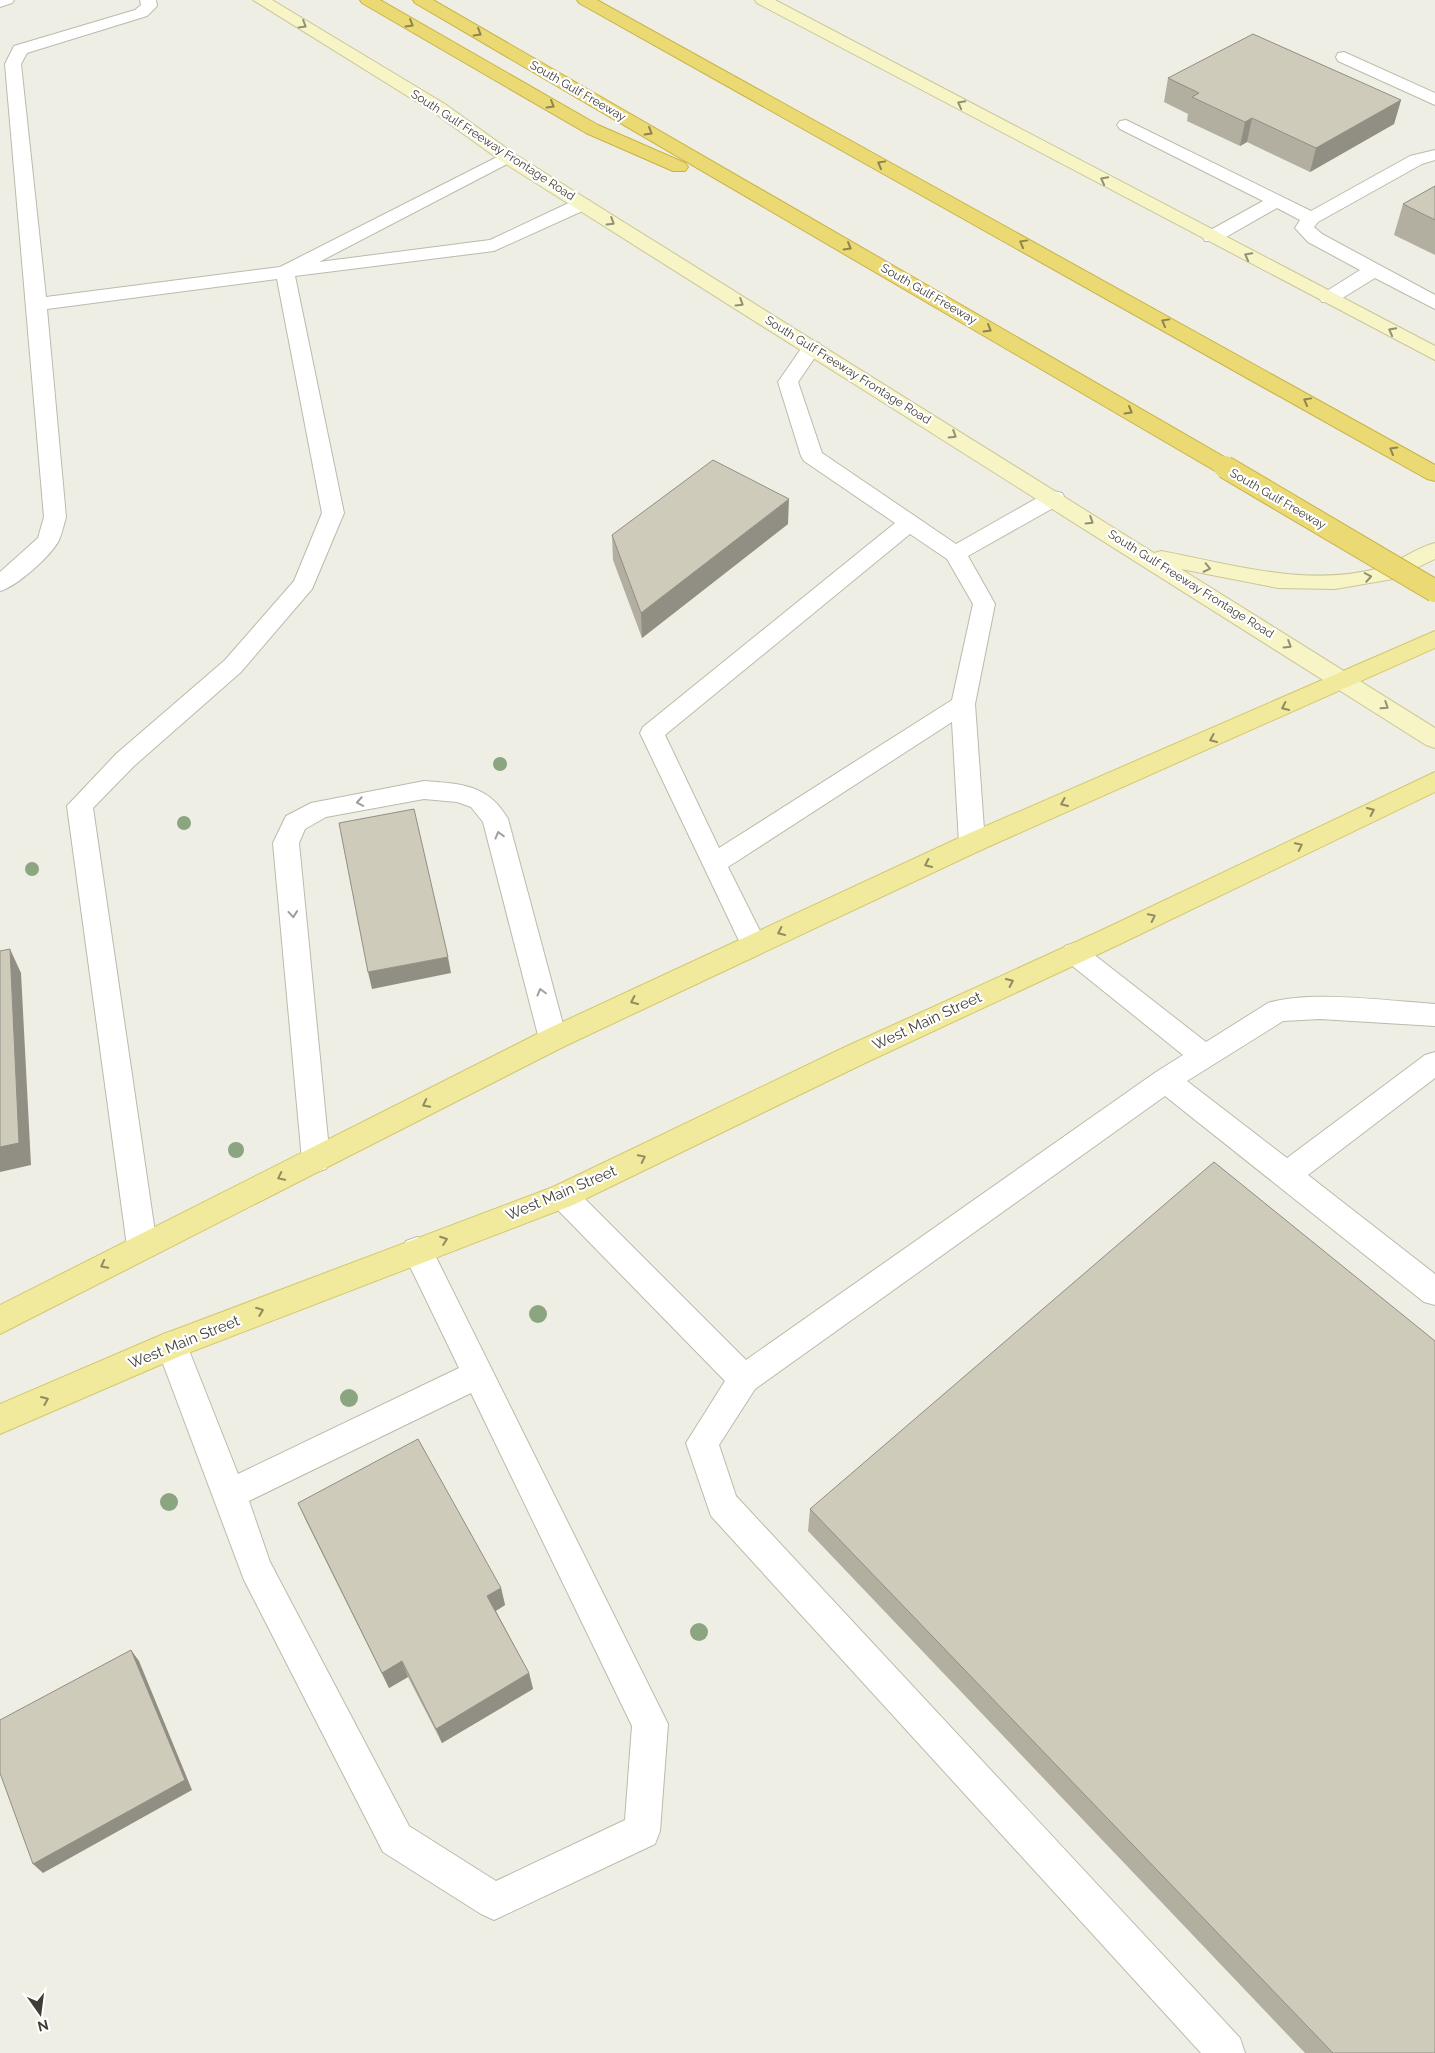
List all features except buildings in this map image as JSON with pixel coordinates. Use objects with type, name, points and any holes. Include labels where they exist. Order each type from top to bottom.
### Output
[{"type":"highway","points":[[368,0],[592,129],[806,223]]},
{"type":"highway","name":"South Gulf Freeway","points":[[421,0],[1435,591]]},
{"type":"highway","points":[[585,0],[1435,474]]},
{"type":"main road","name":"South Gulf Freeway Frontage Road","points":[[261,0],[439,108],[507,158],[1054,498],[1435,739]]},
{"type":"main road","points":[[763,0],[1434,352]]},
{"type":"main road","points":[[1143,554],[1278,582],[1335,582],[1385,574],[1435,550]]},
{"type":"main road","points":[[0,1320],[142,1246],[553,1039],[972,843],[1435,639]]},
{"type":"main road","name":"West Main Street","points":[[0,1419],[172,1345],[417,1250],[563,1196],[855,1054],[1108,938],[1435,781]]},
{"type":"lane","points":[[0,2],[6,0]]},
{"type":"lane","points":[[0,584],[27,562],[48,540],[55,517],[37,304],[13,64],[20,50],[140,13],[149,6],[148,0]]},
{"type":"lane","points":[[1344,57],[1435,100]]},
{"type":"lane","points":[[1126,125],[1310,218]]},
{"type":"lane","points":[[1435,155],[1416,160],[1310,218],[1304,228],[1315,238],[1435,303]]},
{"type":"lane","points":[[285,272],[507,158]]},
{"type":"lane","points":[[1212,237],[1276,201]]},
{"type":"lane","points":[[37,304],[494,246],[582,204]]},
{"type":"lane","points":[[1329,298],[1374,270]]},
{"type":"lane","points":[[142,1246],[80,806],[124,760],[234,666],[304,584],[334,513],[285,272]]},
{"type":"lane","points":[[812,347],[788,382],[812,456],[955,554],[984,604],[963,704],[972,843]]},
{"type":"lane","points":[[955,554],[1054,498]]},
{"type":"lane","points":[[754,945],[652,734],[909,523]]},
{"type":"lane","points":[[714,864],[963,704]]},
{"type":"lane","points":[[316,1160],[286,844],[294,823],[320,809],[424,790],[459,793],[480,801],[495,819],[553,1039]]},
{"type":"lane","points":[[1074,953],[1205,1057]]},
{"type":"lane","points":[[1226,2052],[723,1505],[702,1443],[744,1379],[1166,1080],[1278,1011],[1320,1008],[1435,1015]]},
{"type":"lane","points":[[1286,1175],[1435,1063]]},
{"type":"lane","points":[[1166,1080],[1286,1175],[1429,1277]]},
{"type":"lane","points":[[563,1196],[744,1379]]},
{"type":"lane","points":[[172,1345],[230,1494],[256,1569],[396,1839],[494,1901],[642,1831],[650,1724],[417,1250]]},
{"type":"lane","points":[[230,1494],[479,1374]]}]
